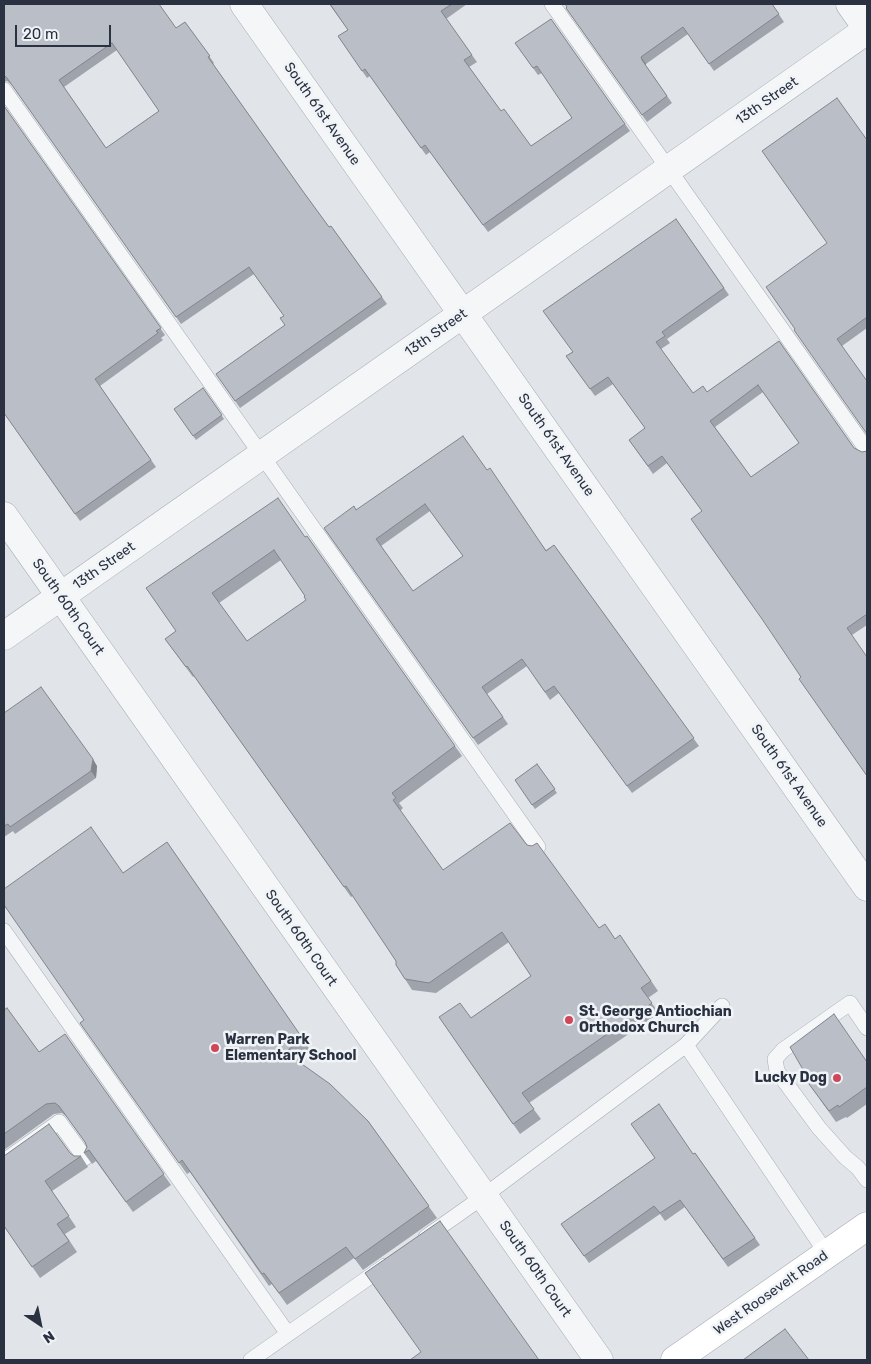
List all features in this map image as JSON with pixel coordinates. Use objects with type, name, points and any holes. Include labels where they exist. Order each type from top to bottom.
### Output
[{"type":"main road","name":"West Roosevelt Road","points":[[675,1360],[867,1226]]},
{"type":"street","name":"South 61st Avenue","points":[[244,4],[867,887]]},
{"type":"street","points":[[850,4],[867,29]]},
{"type":"street","name":"13th Street","points":[[4,636],[867,29]]},
{"type":"street","name":"South 60th Court","points":[[4,516],[599,1360]]},
{"type":"lane","points":[[552,4],[867,450]]},
{"type":"lane","points":[[4,90],[538,848]]},
{"type":"lane","points":[[4,931],[288,1334]]},
{"type":"lane","points":[[864,1170],[845,1157],[819,1128],[777,1071],[775,1059],[784,1050],[850,1003],[867,1028]]},
{"type":"lane","points":[[415,1245],[484,1196],[686,1045],[722,1006]]},
{"type":"lane","points":[[686,1045],[828,1254]]},
{"type":"lane","points":[[4,1160],[59,1122],[85,1158]]},
{"type":"lane","points":[[251,1360],[399,1256]]},
{"type":"building","points":[[4,4],[159,4],[176,28],[185,22],[302,190],[329,227],[331,226],[382,297],[235,401],[216,374],[285,325],[280,318],[284,316],[249,267],[176,317],[4,75]],"holes":[[[112,43],[159,111],[106,148],[59,80]]]},
{"type":"building","points":[[330,4],[452,4],[441,11],[472,55],[464,60],[501,111],[504,109],[531,146],[572,118],[537,66],[533,68],[515,43],[551,19],[625,124],[483,225],[425,145],[421,148],[365,69],[362,71],[338,36],[348,30]]},
{"type":"building","points":[[565,4],[772,4],[779,14],[709,64],[683,27],[641,57],[667,96],[642,115]]},
{"type":"building","points":[[837,98],[867,140],[867,317],[837,339],[867,381],[867,434],[766,287],[827,243],[762,151]]},
{"type":"building","points":[[4,106],[161,328],[156,331],[158,333],[95,379],[151,460],[75,514],[4,413]]},
{"type":"building","points":[[676,219],[724,288],[662,332],[665,336],[656,342],[693,393],[703,386],[707,392],[779,341],[854,448],[862,452],[867,451],[867,614],[847,628],[867,657],[867,776],[799,679],[801,677],[762,619],[691,519],[702,511],[662,456],[648,466],[629,440],[645,428],[608,377],[590,389],[566,356],[573,352],[543,311]],"holes":[[[758,385],[799,443],[751,477],[710,421]]]},
{"type":"building","points":[[203,388],[222,415],[193,436],[174,409]]},
{"type":"building","points":[[463,436],[487,470],[490,468],[546,551],[554,545],[694,738],[627,786],[554,686],[545,692],[522,659],[482,687],[503,717],[473,738],[324,528],[354,506],[356,510]],"holes":[[[425,504],[463,556],[413,591],[376,539]]]},
{"type":"building","points":[[278,498],[305,537],[307,536],[455,746],[392,793],[396,798],[393,800],[443,870],[510,823],[527,845],[532,846],[537,843],[599,928],[605,924],[615,939],[620,935],[651,981],[641,988],[652,1003],[522,1093],[534,1109],[513,1124],[439,1017],[460,1003],[471,1018],[531,976],[502,932],[429,983],[405,979],[396,965],[396,961],[346,886],[344,887],[187,666],[165,639],[176,631],[146,588]],"holes":[[[274,550],[306,600],[247,641],[212,593]]]},
{"type":"building","points":[[41,687],[93,759],[91,771],[10,827],[8,824],[4,826],[4,713]]},
{"type":"building","points":[[537,764],[555,789],[532,805],[515,780]]},
{"type":"building","name":"Warren Park Elementary School","points":[[91,827],[123,873],[167,842],[303,1039],[285,1052],[330,1084],[368,1121],[429,1206],[355,1259],[346,1247],[279,1293],[264,1273],[262,1274],[182,1160],[179,1163],[80,1023],[84,1020],[4,905],[4,889]]},
{"type":"building","points":[[7,1008],[39,1052],[65,1034],[164,1174],[126,1202],[89,1150],[84,1153],[87,1147],[85,1142],[55,1103],[46,1104],[4,1134],[4,1010]]},
{"type":"building","name":"Lucky Dog","points":[[834,1014],[867,1062],[867,1087],[839,1107],[838,1105],[829,1111],[809,1084],[809,1080],[790,1047]]},
{"type":"building","points":[[659,1104],[755,1238],[723,1259],[680,1200],[660,1213],[654,1206],[584,1256],[561,1224],[655,1158],[631,1124]]},
{"type":"building","points":[[49,1124],[70,1153],[74,1156],[81,1156],[45,1181],[69,1216],[57,1224],[69,1241],[32,1267],[4,1226],[4,1156]]},
{"type":"building","points":[[440,1221],[539,1360],[410,1360],[421,1352],[365,1273]]},
{"type":"building","points":[[785,1329],[809,1360],[743,1360]]},
{"type":"place","name":"St. George Antiochian Orthodox Church","points":[[569,1020]]},
{"type":"place","name":"Warren Park Elementary School","points":[[215,1048]]},
{"type":"place","name":"Lucky Dog","points":[[837,1078]]}]
